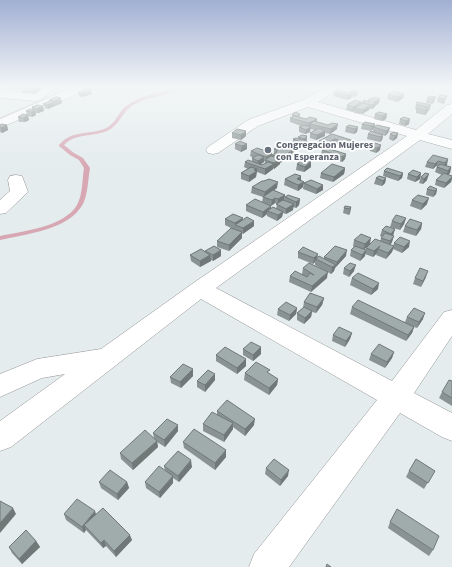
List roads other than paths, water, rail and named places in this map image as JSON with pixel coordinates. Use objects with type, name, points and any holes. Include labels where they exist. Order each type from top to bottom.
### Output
[{"type":"street","points":[[0,124],[24,113]]},
{"type":"street","points":[[213,150],[253,123],[282,113]]},
{"type":"street","points":[[343,113],[452,145]]},
{"type":"street","points":[[0,438],[200,289],[418,135],[445,113]]},
{"type":"street","points":[[0,209],[19,192],[16,180]]},
{"type":"street","points":[[200,289],[452,428]]},
{"type":"street","points":[[267,567],[396,397],[452,318]]},
{"type":"street","points":[[0,386],[36,369],[108,358]]},
{"type":"waterway","points":[[0,238],[56,224],[75,212],[80,204],[87,168],[81,159],[61,145],[70,138],[100,132],[110,128],[122,113]]},
{"type":"place","name":"Congregacion Mujeres con Esperanza","points":[[268,150]]}]
